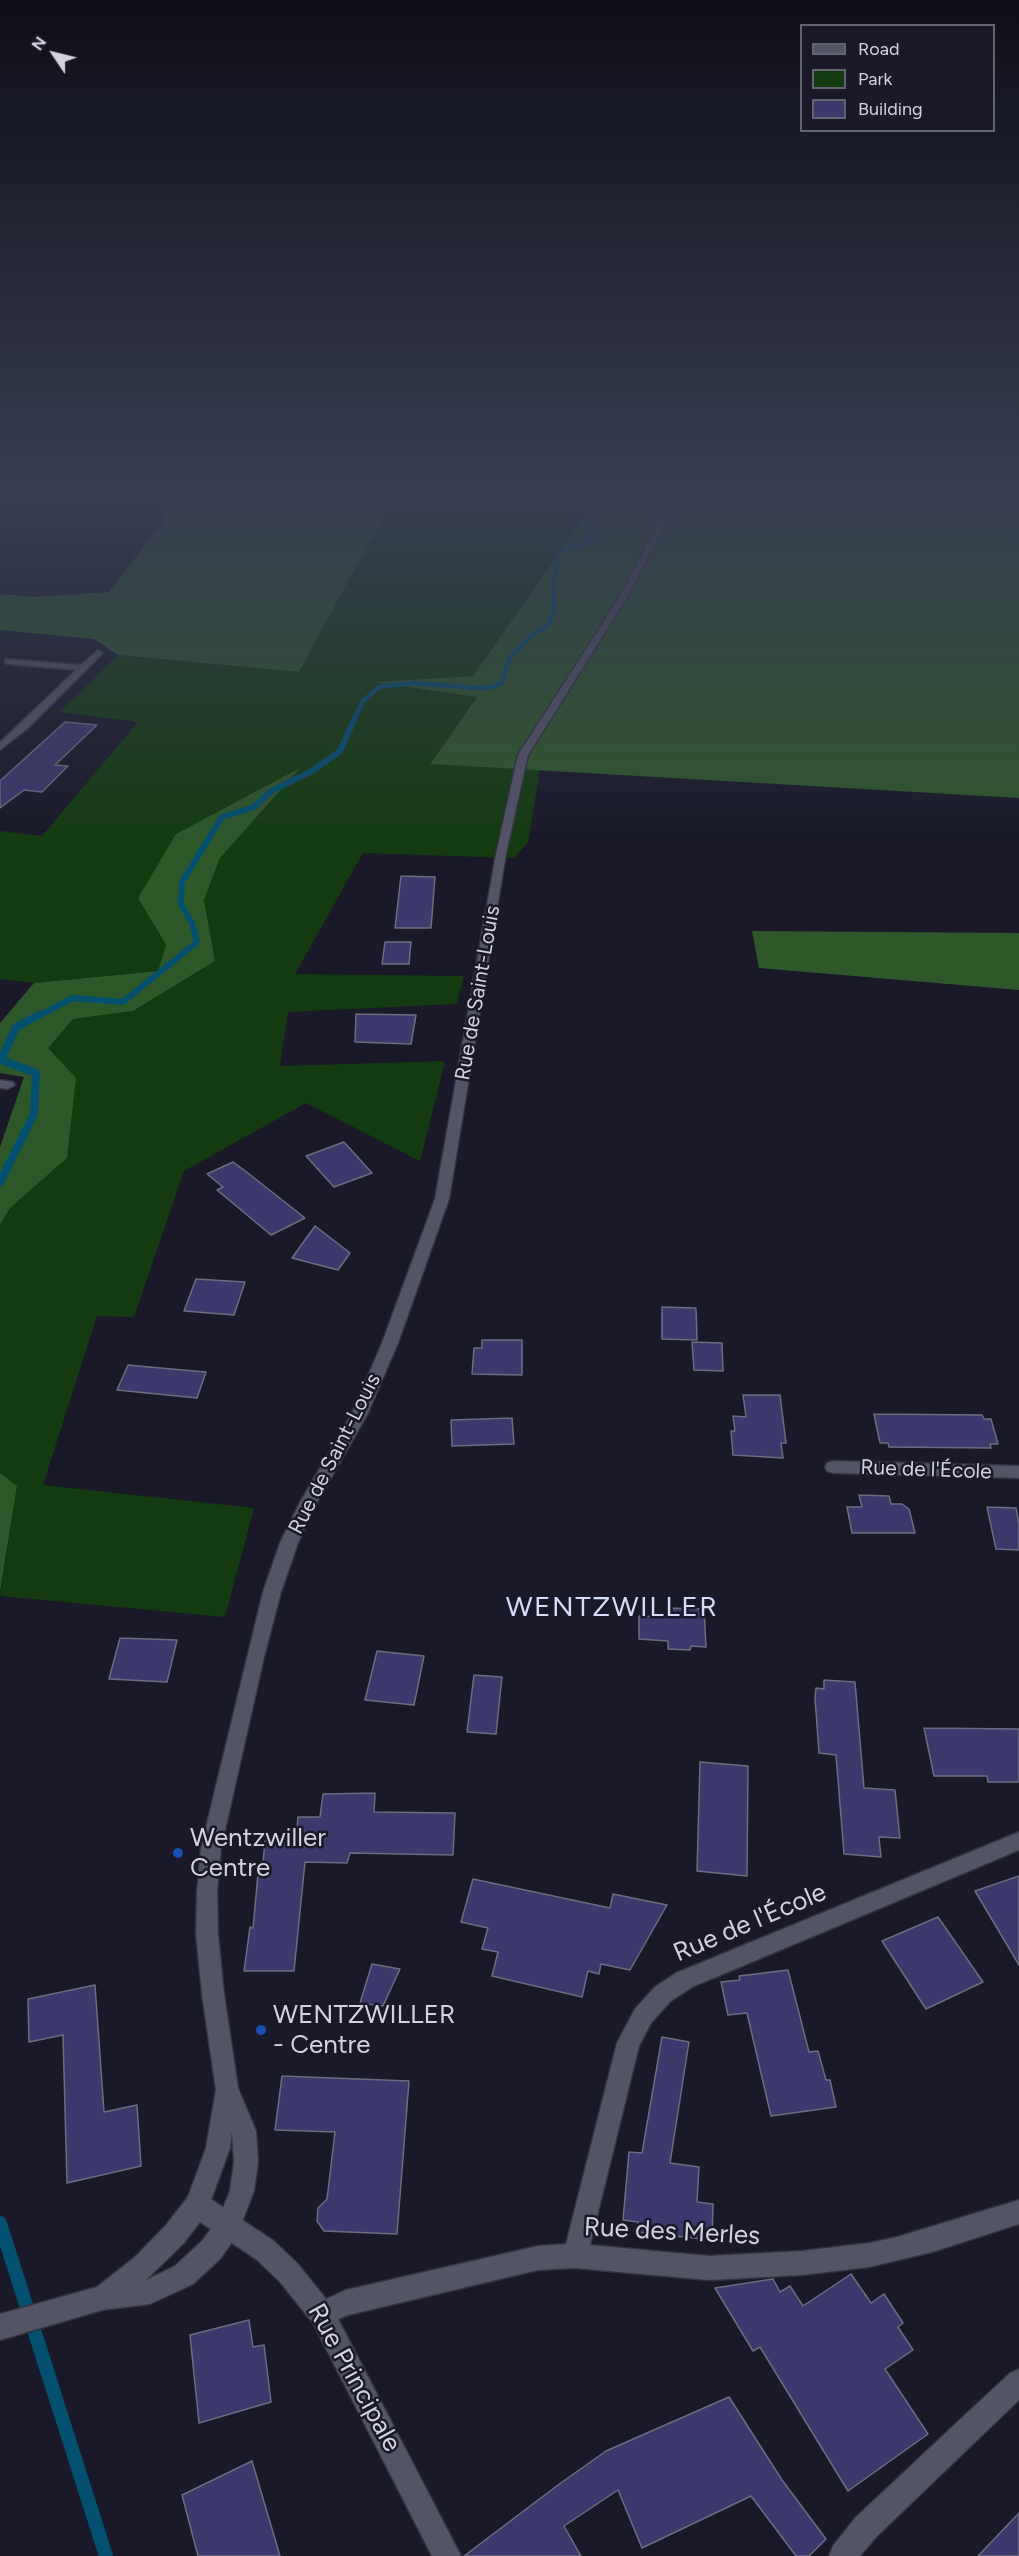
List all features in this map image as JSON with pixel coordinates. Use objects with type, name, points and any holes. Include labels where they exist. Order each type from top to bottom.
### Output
[{"type":"street","name":"Rue de Saint-Louis","points":[[228,2226],[243,2191],[246,2162],[244,2131],[227,2088],[207,1934],[210,1859],[219,1809],[272,1592],[290,1543],[308,1504],[359,1415],[390,1343],[442,1199],[501,854],[523,755],[614,612]]},
{"type":"street","points":[[1,746],[25,726],[98,653]]},
{"type":"street","points":[[8,661],[81,668]]},
{"type":"street","name":"Rue de l'École","points":[[833,1467],[1019,1472]]},
{"type":"street","name":"Rue de l'École","points":[[575,2256],[628,2043],[643,2016],[663,1994],[684,1980],[1019,1841]]},
{"type":"street","name":"Rue de Saint-Louis","points":[[197,2205],[218,2148],[227,2088]]},
{"type":"street","points":[[102,2298],[144,2266],[175,2234],[197,2205]]},
{"type":"street","name":"Rue Principale","points":[[197,2205],[265,2250],[281,2265],[322,2314],[447,2556]]},
{"type":"street","name":"Rue des Merles","points":[[322,2314],[346,2302],[538,2258],[575,2256],[709,2268],[802,2263],[869,2255],[897,2249],[1019,2212]]},
{"type":"street","points":[[0,2327],[102,2298],[150,2292],[184,2276],[211,2250],[228,2226]]},
{"type":"street","points":[[843,2556],[866,2528],[1019,2382]]},
{"type":"green space","points":[[0,612],[331,612],[299,672],[118,655],[94,639],[0,630]]},
{"type":"green space","points":[[331,612],[518,612],[473,676],[377,682],[477,697],[430,764],[540,770],[528,842],[514,858],[363,853],[295,974],[464,976],[457,1004],[288,1012],[280,1066],[445,1061],[420,1161],[306,1103],[184,1171],[134,1317],[97,1316],[43,1485],[254,1508],[225,1617],[0,1596],[17,1486],[0,1473],[0,1225],[10,1208],[67,1158],[48,1048],[73,1019],[133,1011],[215,961],[204,900],[220,858],[298,769],[138,898],[166,945],[158,971],[34,983],[0,979],[0,831],[42,836],[138,722],[60,712],[118,655],[299,672]]},
{"type":"green space","points":[[518,612],[1019,612],[1019,798],[430,764],[477,697],[374,682],[473,676]]},
{"type":"green space","points":[[300,768],[220,858],[204,900],[215,961],[133,1011],[73,1019],[48,1048],[76,1078],[67,1158],[10,1208],[0,1225],[0,1147],[24,1077],[0,1073],[0,1023],[34,983],[158,971],[166,945],[138,898],[176,834]]},
{"type":"green space","points":[[752,931],[1019,933],[1019,990],[759,968]]},
{"type":"green space","points":[[0,1473],[17,1486],[0,1592]]},
{"type":"building","points":[[65,722],[97,725],[55,765],[68,766],[42,792],[24,790],[0,808],[0,781]]},
{"type":"building","points":[[401,876],[435,877],[431,928],[395,928]]},
{"type":"building","points":[[385,942],[411,942],[409,964],[382,964]]},
{"type":"building","points":[[356,1014],[416,1015],[411,1044],[355,1042]]},
{"type":"building","points":[[344,1142],[372,1173],[334,1187],[306,1156]]},
{"type":"building","points":[[233,1162],[305,1218],[271,1235],[217,1190],[223,1187],[207,1174]]},
{"type":"building","points":[[315,1226],[350,1253],[338,1270],[292,1258]]},
{"type":"building","points":[[196,1279],[245,1282],[234,1315],[184,1311]]},
{"type":"building","points":[[662,1307],[696,1308],[697,1340],[662,1339]]},
{"type":"building","points":[[482,1340],[522,1340],[522,1375],[472,1374],[474,1348],[482,1348]]},
{"type":"building","points":[[692,1342],[722,1343],[723,1371],[694,1370]]},
{"type":"building","points":[[128,1365],[206,1372],[197,1398],[117,1390]]},
{"type":"building","points":[[743,1395],[780,1395],[786,1443],[781,1443],[783,1458],[733,1455],[731,1431],[735,1431],[733,1416],[746,1417]]},
{"type":"building","points":[[874,1414],[982,1415],[984,1419],[991,1419],[998,1444],[990,1444],[991,1448],[889,1447],[888,1443],[880,1443]]},
{"type":"building","points":[[512,1418],[514,1444],[452,1446],[451,1420]]},
{"type":"building","points":[[859,1495],[889,1496],[891,1504],[902,1504],[909,1509],[915,1533],[852,1533],[847,1507],[862,1507]]},
{"type":"building","points":[[987,1507],[1016,1508],[1019,1524],[1019,1550],[996,1549]]},
{"type":"building","points":[[668,1608],[704,1609],[706,1647],[691,1646],[690,1650],[668,1649],[668,1641],[639,1639],[639,1616],[668,1617]]},
{"type":"building","points":[[120,1638],[177,1640],[167,1682],[109,1679]]},
{"type":"building","points":[[377,1651],[424,1656],[414,1705],[365,1700]]},
{"type":"building","points":[[474,1675],[502,1677],[496,1734],[467,1732]]},
{"type":"building","points":[[824,1680],[855,1682],[864,1788],[895,1790],[900,1838],[879,1837],[881,1857],[844,1854],[836,1755],[819,1753],[815,1698],[816,1688],[824,1689]]},
{"type":"building","points":[[924,1728],[1019,1729],[1019,1782],[988,1782],[987,1776],[934,1776]]},
{"type":"building","points":[[700,1762],[748,1766],[747,1876],[697,1871]]},
{"type":"building","points":[[375,1793],[374,1812],[455,1813],[453,1855],[350,1853],[347,1863],[305,1862],[294,1971],[244,1971],[250,1927],[253,1928],[259,1863],[263,1863],[265,1841],[296,1841],[298,1817],[320,1817],[323,1794]]},
{"type":"building","points":[[1019,1876],[1019,1965],[975,1891]]},
{"type":"building","points":[[473,1879],[610,1908],[613,1894],[667,1905],[630,1970],[601,1964],[599,1974],[588,1971],[582,1997],[492,1976],[498,1952],[482,1949],[488,1928],[461,1922]]},
{"type":"building","points":[[938,1917],[983,1982],[926,2009],[882,1941]]},
{"type":"building","points":[[372,1964],[400,1969],[383,2006],[360,2003]]},
{"type":"building","points":[[788,1970],[809,2052],[818,2051],[826,2080],[830,2080],[836,2107],[771,2116],[747,2013],[728,2015],[721,1982],[740,1980],[739,1976]]},
{"type":"building","points":[[95,1985],[104,2112],[137,2105],[141,2166],[67,2183],[63,2035],[29,2042],[28,1999]]},
{"type":"building","points":[[662,2037],[689,2042],[670,2163],[699,2167],[697,2202],[713,2204],[712,2240],[637,2232],[638,2222],[623,2220],[629,2152],[642,2153]]},
{"type":"building","points":[[282,2076],[409,2081],[397,2234],[324,2231],[317,2221],[318,2208],[327,2199],[335,2132],[275,2130]]},
{"type":"building","points":[[851,2274],[871,2303],[884,2294],[903,2323],[898,2327],[913,2350],[885,2369],[928,2434],[848,2491],[760,2347],[753,2351],[715,2288],[773,2279],[780,2292],[790,2286],[803,2306]]},
{"type":"building","points":[[249,2320],[253,2347],[264,2345],[271,2402],[199,2423],[190,2335]]},
{"type":"building","points":[[729,2397],[782,2480],[826,2539],[809,2556],[796,2556],[751,2496],[642,2548],[618,2490],[564,2526],[581,2556],[464,2556],[606,2451]]},
{"type":"building","points":[[252,2461],[280,2556],[198,2556],[182,2495]]},
{"type":"building","points":[[1019,2513],[1019,2556],[978,2556]]},
{"type":"waterway","points":[[353,721],[363,701],[379,687],[413,683],[479,688],[493,687],[501,683],[510,657],[532,635],[547,626],[554,612]]},
{"type":"waterway","points":[[36,1017],[73,998],[123,1002],[197,942],[192,923],[181,904],[182,882],[222,817],[254,807],[271,791],[312,771],[340,751],[354,720]]},
{"type":"waterway","points":[[0,1182],[34,1114],[36,1073],[1,1060],[16,1027],[39,1015]]},
{"type":"waterway","points":[[0,2223],[106,2556]]},
{"type":"place","name":"Wentzwiller Centre","points":[[178,1853]]},
{"type":"place","name":"WENTZWILLER - Centre","points":[[261,2030]]},
{"type":"district","name":"WENTZWILLER","points":[[612,1608]]}]
